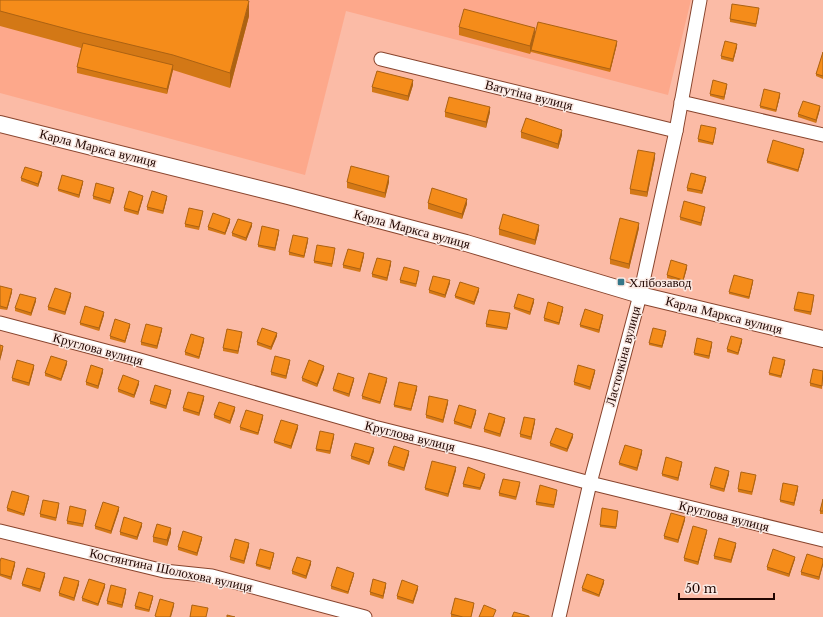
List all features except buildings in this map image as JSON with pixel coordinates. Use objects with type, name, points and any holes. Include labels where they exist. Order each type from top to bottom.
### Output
[{"type":"street","name":"Ласточкіна вулиця","points":[[559,617],[590,483],[640,295],[676,130],[700,0]]},
{"type":"street","name":"Ватутіна вулиця","points":[[381,59],[676,130]]},
{"type":"street","points":[[681,102],[823,135]]},
{"type":"street","name":"Карла Маркса вулиця","points":[[0,124],[288,196],[444,237],[640,295],[823,339]]},
{"type":"street","name":"Круглова вулиця","points":[[0,323],[140,360],[374,428],[823,540]]},
{"type":"street","name":"Костянтина Шолохова вулиця","points":[[0,531],[164,571],[212,576],[365,617]]},
{"type":"shaded area","points":[[0,0],[691,0],[668,95],[346,11],[305,175],[0,93]]},
{"type":"place","name":"Хлібозавод","points":[[621,282]]}]
